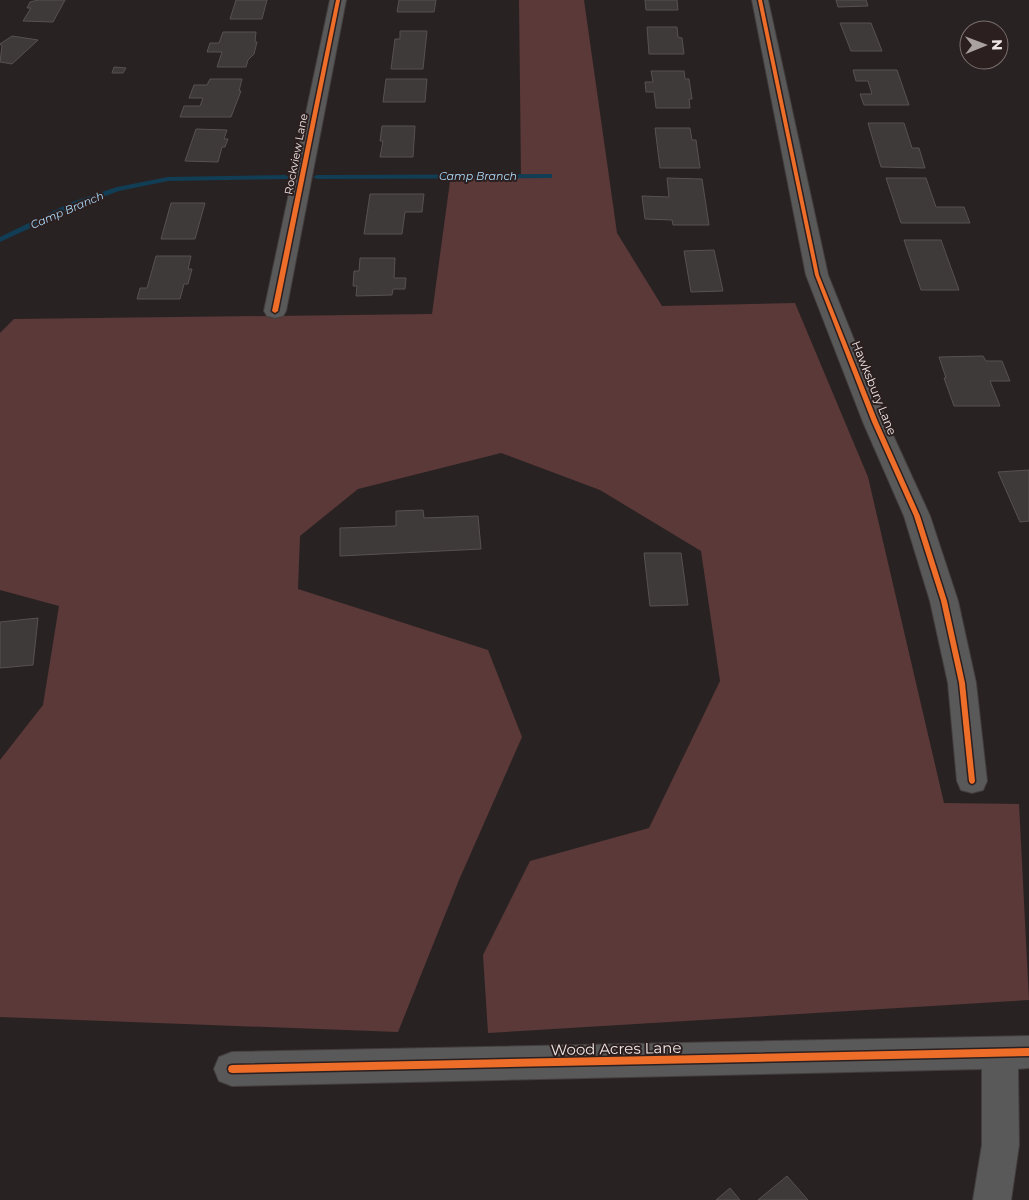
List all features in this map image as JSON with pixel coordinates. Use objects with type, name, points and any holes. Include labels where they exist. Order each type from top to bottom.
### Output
[{"type":"street","name":"Rockview Lane","points":[[274,311],[338,0]]},
{"type":"street","name":"Hawksbury Lane","points":[[760,0],[817,275],[875,422],[917,516],[944,601],[962,683],[972,781]]},
{"type":"street","name":"Wood Acres Lane","points":[[232,1069],[1014,1052]]},
{"type":"street","points":[[992,1200],[998,1179],[1002,1119],[1014,1052]]},
{"type":"shaded area","points":[[519,0],[584,0],[617,233],[662,306],[795,303],[868,477],[944,803],[1019,804],[1029,1000],[488,1033],[483,955],[530,861],[649,828],[720,681],[701,551],[600,490],[501,453],[358,489],[300,536],[298,589],[488,650],[522,737],[459,880],[398,1032],[0,1017],[0,760],[43,705],[59,606],[0,590],[0,333],[14,319],[432,314],[451,174],[521,177]]},
{"type":"building","points":[[38,0],[65,0],[53,22],[23,21],[31,8],[27,8],[30,2]]},
{"type":"building","points":[[236,0],[267,0],[262,19],[230,19]]},
{"type":"building","points":[[399,0],[436,0],[434,12],[397,12]]},
{"type":"building","points":[[645,0],[677,0],[678,10],[646,10]]},
{"type":"building","points":[[836,0],[866,0],[868,6],[838,7]]},
{"type":"building","points":[[840,23],[871,23],[882,51],[851,51]]},
{"type":"building","points":[[647,27],[677,27],[678,37],[682,38],[684,54],[649,54]]},
{"type":"building","points":[[400,31],[427,31],[423,69],[391,69],[395,39],[400,39]]},
{"type":"building","points":[[223,32],[256,32],[255,42],[257,42],[254,54],[248,60],[246,67],[217,67],[222,52],[207,52],[210,43],[219,43]]},
{"type":"building","points":[[12,36],[38,40],[12,64],[0,62],[2,46],[0,44]]},
{"type":"building","points":[[114,67],[126,68],[123,73],[112,73]]},
{"type":"building","points":[[853,70],[897,70],[909,105],[864,105],[860,94],[872,94],[868,81],[856,81]]},
{"type":"building","points":[[651,71],[684,71],[685,79],[689,79],[692,99],[689,99],[690,108],[656,108],[654,92],[646,92],[645,82],[653,82]]},
{"type":"building","points":[[210,79],[242,79],[239,91],[241,91],[231,117],[180,117],[184,106],[200,106],[203,98],[189,98],[194,85],[207,85]]},
{"type":"building","points":[[386,79],[427,79],[425,102],[383,102]]},
{"type":"building","points":[[868,123],[904,123],[912,148],[919,148],[925,168],[881,167]]},
{"type":"building","points":[[382,126],[415,126],[413,157],[380,157],[383,141],[380,141]]},
{"type":"building","points":[[655,128],[690,128],[692,140],[696,140],[700,168],[660,168]]},
{"type":"building","points":[[196,129],[227,130],[224,139],[228,139],[225,147],[222,147],[218,162],[185,161]]},
{"type":"building","points":[[667,178],[702,179],[709,225],[673,225],[672,220],[645,219],[642,196],[669,197]]},
{"type":"building","points":[[886,178],[926,178],[936,207],[964,207],[970,223],[901,223]]},
{"type":"building","points":[[370,194],[424,194],[422,212],[405,212],[402,234],[364,234]]},
{"type":"building","points":[[171,203],[205,203],[195,239],[161,239]]},
{"type":"building","points":[[904,240],[941,240],[959,290],[921,290]]},
{"type":"building","points":[[714,250],[723,291],[691,292],[684,251]]},
{"type":"building","points":[[156,256],[191,256],[188,269],[192,269],[188,284],[184,284],[180,299],[137,299],[140,288],[147,288]]},
{"type":"building","points":[[360,258],[395,258],[394,278],[406,278],[405,289],[393,289],[392,295],[356,296],[357,286],[353,286],[354,271],[359,271]]},
{"type":"building","points":[[983,356],[986,361],[1002,361],[1010,381],[990,381],[1000,406],[954,406],[939,357]]},
{"type":"building","points":[[1029,470],[1029,521],[1020,522],[998,472]]},
{"type":"building","points":[[423,510],[424,518],[478,516],[481,549],[340,556],[340,528],[396,526],[396,511]]},
{"type":"building","points":[[644,553],[681,553],[688,605],[650,606]]},
{"type":"building","points":[[38,618],[33,665],[0,668],[0,622]]},
{"type":"building","points":[[787,1176],[808,1200],[758,1200]]},
{"type":"building","points":[[730,1188],[740,1200],[716,1200]]},
{"type":"waterway","name":"Camp Branch","points":[[317,177],[549,176]]},
{"type":"waterway","name":"Camp Branch","points":[[0,240],[75,204],[117,189],[168,179],[285,177]]},
{"type":"cycle path","points":[[275,311],[338,0]]},
{"type":"cycle path","points":[[760,0],[817,275],[875,422],[917,516],[944,601],[962,683],[972,781]]},
{"type":"cycle path","points":[[232,1069],[1029,1052]]}]
